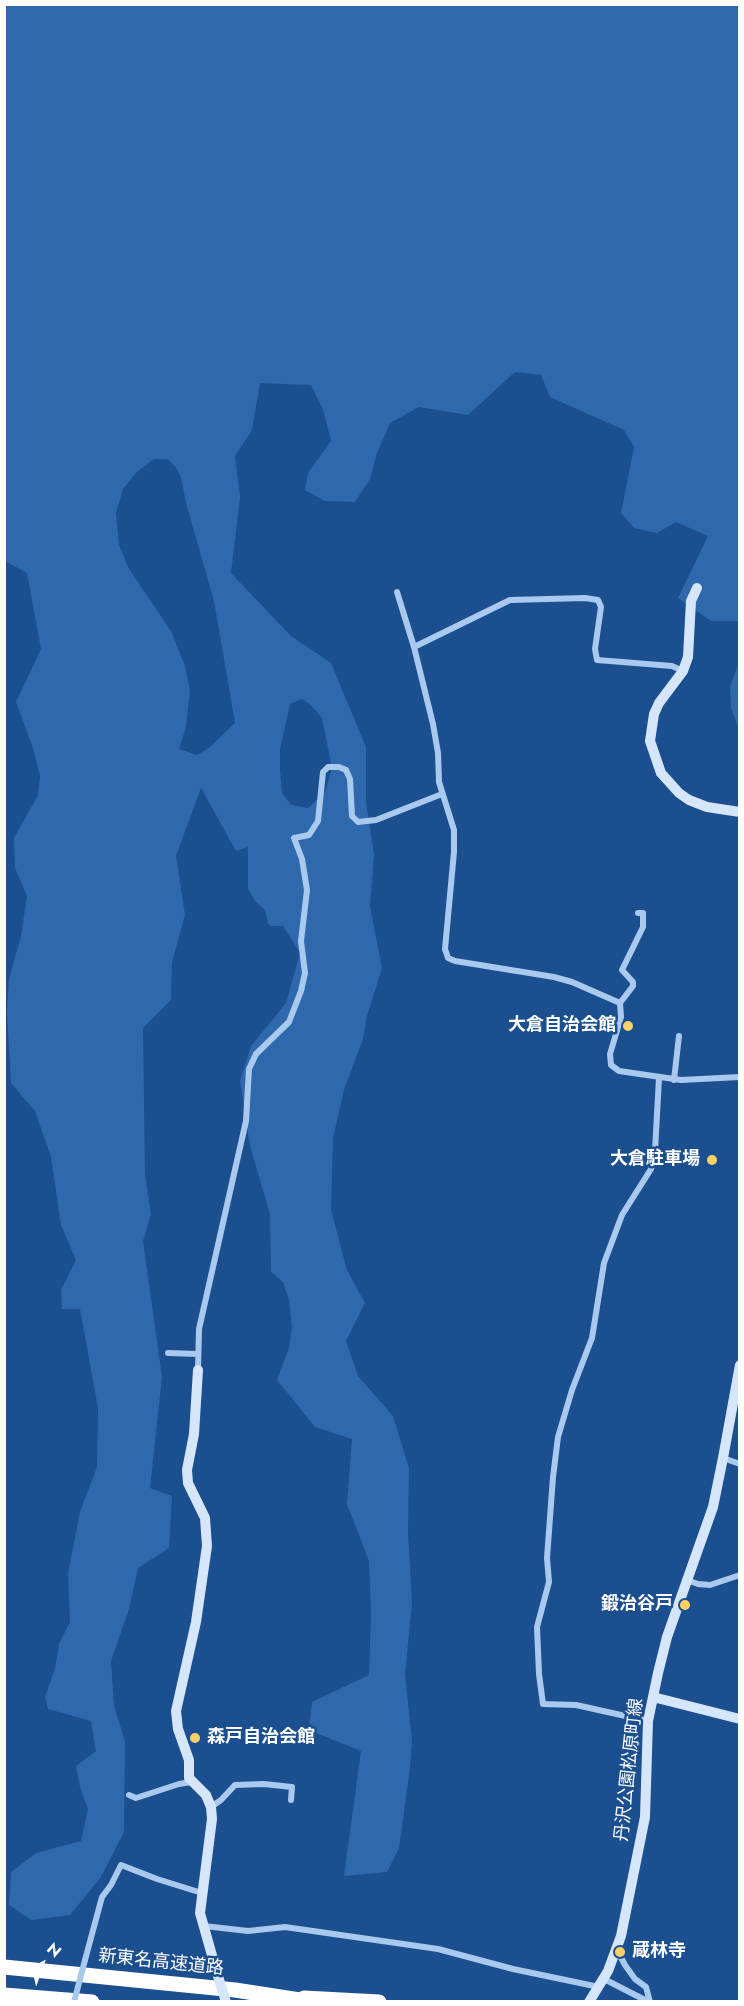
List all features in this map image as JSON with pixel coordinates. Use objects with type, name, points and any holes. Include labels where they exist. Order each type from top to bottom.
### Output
[{"type":"highway","name":"新東名高速道路","points":[[4,1967],[313,2001]]},
{"type":"highway","points":[[4,1995],[92,2001]]},
{"type":"highway","points":[[283,1997],[379,2001]]},
{"type":"main road","points":[[697,588],[691,601],[688,657],[683,671],[654,714],[650,741],[656,763],[668,783],[689,800],[707,807],[740,812]]},
{"type":"main road","name":"丹沢公園松原町線","points":[[591,1999],[617,1950],[645,1816],[648,1721],[653,1697],[667,1637],[713,1507],[740,1365]]},
{"type":"main road","points":[[198,1370],[197,1410],[187,1476],[193,1496],[205,1518],[207,1546],[196,1622],[176,1711],[178,1729],[187,1752],[192,1782],[206,1795],[211,1807],[213,1819],[200,1913],[226,2001]]},
{"type":"main road","points":[[653,1697],[740,1719]]},
{"type":"street","points":[[397,592],[414,647],[433,724],[438,753],[439,782],[454,830],[445,949],[448,958],[554,977],[572,982],[620,1003]]},
{"type":"street","points":[[414,647],[510,600],[585,598],[598,600],[601,607],[595,649],[597,660],[672,666],[683,671]]},
{"type":"street","points":[[198,1370],[199,1329],[246,1121],[249,1069],[256,1054],[289,1022],[305,973],[301,941],[308,890],[302,859],[294,838],[309,835],[318,821],[323,772],[328,767],[339,767],[346,770],[350,779],[352,816],[358,822],[376,820],[442,794]]},
{"type":"street","points":[[638,913],[644,913],[643,927],[622,970],[633,982],[633,986],[620,1003],[621,1017],[610,1054],[611,1065],[619,1071],[674,1080],[740,1077]]},
{"type":"street","points":[[674,1080],[679,1036]]},
{"type":"street","points":[[648,1721],[576,1705],[543,1704],[537,1627],[549,1582],[547,1558],[558,1437],[572,1390],[592,1338],[604,1263],[622,1215],[651,1169],[656,1151],[659,1078]]},
{"type":"street","points":[[168,1353],[198,1354]]},
{"type":"street","points":[[723,1458],[740,1464]]},
{"type":"street","points":[[687,1580],[710,1585],[740,1575]]},
{"type":"street","points":[[732,1579],[740,1580]]},
{"type":"street","points":[[129,1796],[136,1798],[192,1782]]},
{"type":"street","points":[[211,1807],[235,1785],[264,1784],[292,1787],[291,1800]]},
{"type":"street","points":[[74,2001],[102,1897],[121,1865],[202,1893]]},
{"type":"street","points":[[203,1926],[248,1931],[285,1927],[438,1949],[513,1969],[601,1983],[650,2001]]},
{"type":"street","points":[[617,1950],[635,1979],[646,1987],[650,2001]]},
{"type":"shaded area","points":[[4,5],[740,5],[739,621],[711,621],[678,598],[708,536],[676,522],[657,533],[634,528],[621,513],[634,447],[624,430],[550,397],[541,375],[515,372],[468,415],[419,407],[390,423],[377,453],[370,479],[355,502],[325,501],[305,490],[308,473],[331,441],[323,410],[311,385],[260,383],[252,430],[235,456],[240,497],[231,573],[291,636],[331,663],[366,747],[366,802],[374,855],[370,906],[382,968],[367,1016],[363,1039],[344,1090],[333,1138],[331,1210],[347,1270],[365,1303],[346,1341],[358,1376],[393,1416],[409,1468],[408,1531],[412,1603],[405,1674],[412,1741],[399,1848],[387,1872],[344,1876],[361,1751],[309,1730],[312,1702],[369,1675],[371,1613],[369,1561],[347,1504],[352,1439],[315,1427],[277,1380],[289,1348],[292,1327],[289,1300],[283,1282],[271,1272],[270,1214],[250,1146],[240,1081],[251,1046],[286,1003],[300,953],[283,926],[270,926],[268,923],[265,910],[255,901],[248,889],[248,847],[236,851],[201,788],[176,856],[185,915],[172,962],[171,1000],[143,1028],[145,1175],[151,1214],[143,1241],[162,1377],[150,1488],[172,1496],[169,1548],[138,1568],[129,1609],[111,1661],[114,1706],[125,1741],[124,1832],[101,1877],[70,1915],[31,1920],[9,1905],[11,1872],[36,1853],[81,1841],[88,1809],[76,1766],[96,1751],[91,1721],[48,1709],[45,1697],[55,1669],[59,1644],[70,1622],[68,1573],[80,1512],[97,1467],[98,1408],[80,1309],[62,1309],[61,1290],[76,1260],[61,1225],[51,1157],[35,1111],[11,1083],[7,1013],[9,979],[21,936],[27,896],[15,868],[14,838],[38,795],[40,775],[16,702],[41,649],[27,573],[5,561]],"holes":[[[154,459],[167,459],[175,466],[181,477],[186,503],[214,601],[235,723],[209,748],[197,755],[179,749],[186,727],[190,691],[185,666],[171,631],[129,569],[119,545],[116,513],[123,489],[137,472]],[[302,699],[311,705],[322,718],[332,768],[325,792],[308,808],[291,805],[282,793],[280,770],[280,750],[290,704]]]},
{"type":"shaded area","points":[[739,662],[739,729],[731,708],[730,687]]},
{"type":"place","name":"大倉自治会館","points":[[628,1026]]},
{"type":"place","name":"大倉駐車場","points":[[712,1160]]},
{"type":"place","name":"鍛治谷戸","points":[[685,1605]]},
{"type":"place","name":"森戸自治会館","points":[[195,1738]]},
{"type":"place","name":"蔵林寺","points":[[620,1952]]}]
